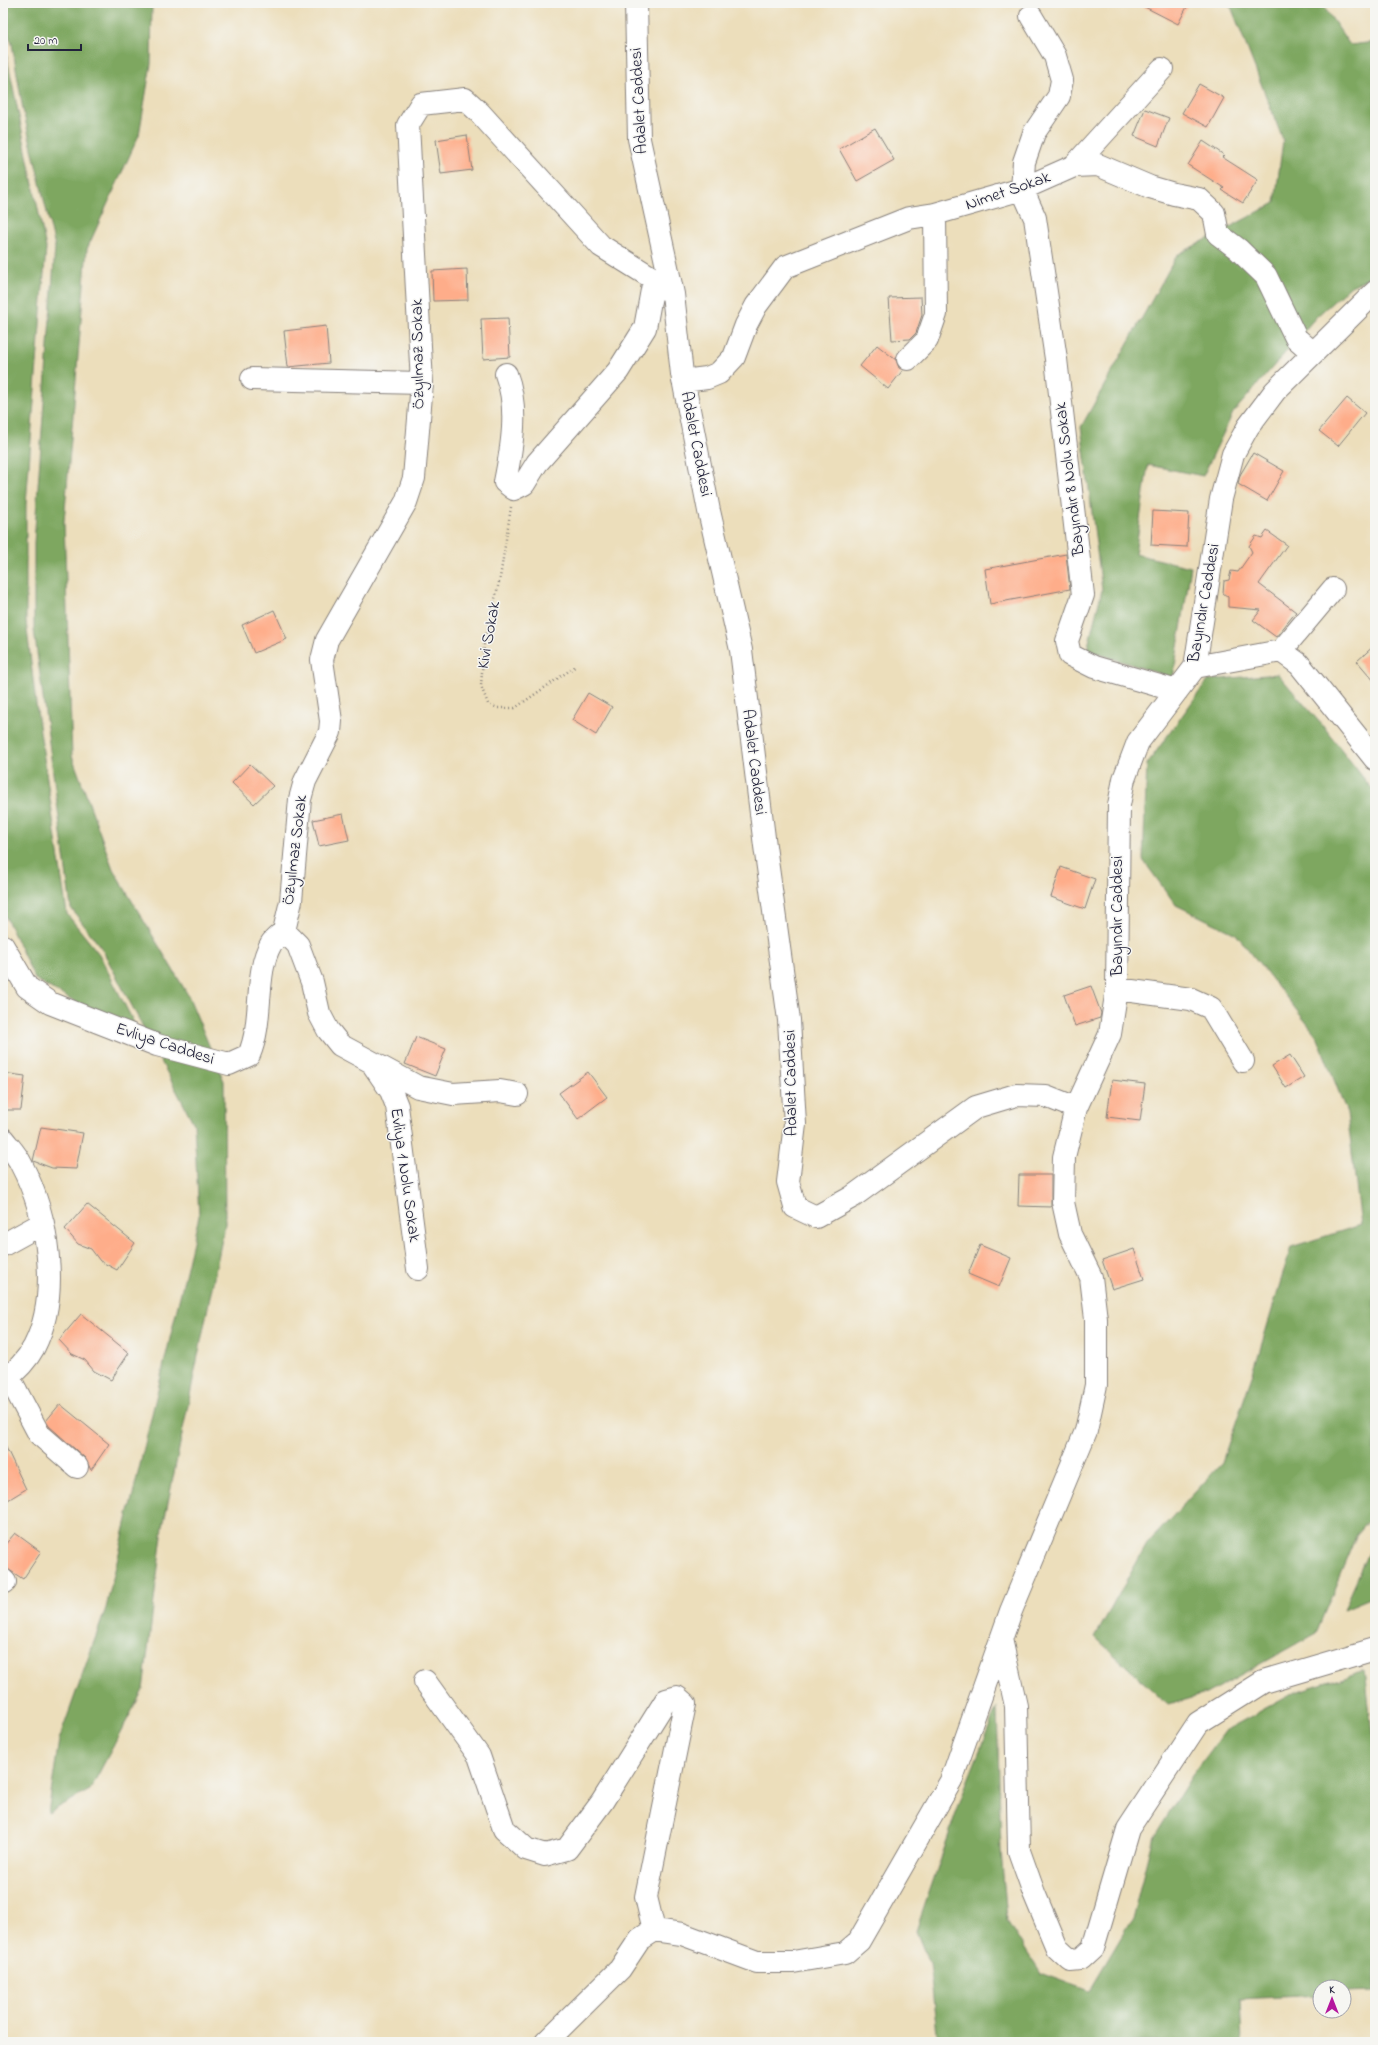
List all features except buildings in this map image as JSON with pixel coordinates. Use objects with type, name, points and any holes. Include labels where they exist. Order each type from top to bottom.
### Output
[{"type":"street","name":"Adalet Caddesi","points":[[636,3],[639,139],[674,294],[683,381],[709,511],[741,650],[764,846],[789,1020],[795,1124],[788,1182],[795,1208],[816,1216],[852,1197],[976,1107],[1016,1095],[1046,1096],[1076,1108]]},
{"type":"street","points":[[1022,190],[1024,162],[1034,133],[1059,96],[1062,80],[1055,56],[1031,16]]},
{"type":"street","points":[[1074,166],[1162,69]]},
{"type":"street","name":"Özyılmaz Sokak","points":[[284,931],[290,901],[300,799],[305,781],[330,732],[331,721],[322,660],[326,640],[406,502],[414,478],[422,382],[408,125],[421,104],[465,99],[479,112],[602,246],[654,279],[674,294]]},
{"type":"street","name":"Nimet Sokak","points":[[683,381],[707,378],[719,373],[734,357],[746,325],[756,306],[785,267],[909,218],[935,214],[1022,190],[1074,166],[1098,165],[1150,187],[1174,194],[1199,198],[1214,213],[1218,234],[1238,249],[1266,276],[1296,338],[1313,353]]},
{"type":"street","name":"Bayındır 8 Nolu Sokak","points":[[1022,190],[1035,218],[1056,359],[1083,595],[1067,641],[1070,656],[1094,667],[1177,691]]},
{"type":"street","points":[[908,359],[926,340],[936,314],[935,214]]},
{"type":"street","points":[[506,374],[512,390],[512,444],[505,482],[514,489],[524,484],[537,463],[618,371],[645,328],[654,279]]},
{"type":"street","name":"Bayındır Caddesi","points":[[654,1930],[682,1934],[757,1962],[793,1962],[845,1953],[859,1941],[951,1781],[1010,1611],[1086,1431],[1096,1385],[1096,1319],[1091,1277],[1070,1234],[1063,1202],[1064,1157],[1076,1108],[1110,1034],[1117,989],[1119,805],[1124,778],[1138,742],[1195,667],[1221,500],[1233,454],[1248,427],[1276,391],[1375,292]]},
{"type":"street","points":[[252,379],[422,382]]},
{"type":"street","points":[[1195,667],[1282,651],[1333,589]]},
{"type":"street","points":[[1282,651],[1299,664],[1375,758]]},
{"type":"street","points":[[284,931],[298,945],[312,982],[319,1013],[328,1030],[340,1045],[372,1064],[418,1087],[452,1094],[500,1091],[517,1094]]},
{"type":"street","name":"Evliya Caddesi","points":[[3,946],[27,987],[50,1003],[157,1045],[229,1064],[249,1055],[255,1042],[264,958],[272,942],[284,931]]},
{"type":"street","points":[[1117,989],[1191,999],[1211,1008],[1243,1061]]},
{"type":"street","name":"Evliya 1 Nolu Sokak","points":[[372,1064],[391,1091],[397,1106],[418,1269]]},
{"type":"street","points":[[3,1139],[21,1163],[41,1213],[49,1286],[41,1328],[33,1348],[6,1379],[39,1434],[77,1467]]},
{"type":"street","points":[[3,1245],[43,1223]]},
{"type":"street","points":[[1001,1639],[1016,1706],[1019,1851],[1034,1893],[1057,1948],[1070,1960],[1081,1959],[1093,1948],[1128,1829],[1198,1723],[1263,1682],[1375,1649]]},
{"type":"street","points":[[425,1681],[480,1756],[504,1829],[526,1849],[545,1855],[567,1849],[602,1802],[666,1700],[678,1697],[684,1704],[646,1896],[654,1930],[640,1939],[620,1969],[546,2042]]},
{"type":"path","name":"Kivi Sokak","points":[[514,489],[500,578],[484,645],[481,686],[488,704],[498,708],[515,708],[576,666]]},
{"type":"green space","points":[[3,3],[152,3],[151,64],[139,135],[87,249],[64,522],[72,756],[113,869],[188,995],[224,1081],[225,1224],[163,1527],[143,1690],[90,1790],[48,1813],[59,1740],[106,1608],[199,1216],[194,1124],[102,949],[71,908],[34,630],[34,543],[55,247],[23,110],[12,44],[3,19]]},
{"type":"green space","points":[[1226,3],[1324,3],[1324,7],[1350,45],[1375,42],[1375,275],[1351,286],[1317,316],[1233,413],[1203,476],[1148,465],[1135,554],[1191,567],[1173,678],[1087,650],[1102,590],[1081,427],[1177,255],[1275,203],[1283,140],[1232,9]]},
{"type":"green space","points":[[3,38],[46,248],[26,504],[26,621],[36,704],[67,914],[99,954],[136,1027],[71,1000],[35,979],[3,911]]},
{"type":"green space","points":[[1278,674],[1328,732],[1375,793],[1375,1514],[1356,1536],[1316,1633],[1206,1694],[1168,1705],[1095,1637],[1147,1544],[1222,1463],[1253,1373],[1291,1247],[1361,1225],[1347,1113],[1317,1036],[1236,934],[1176,905],[1143,860],[1147,764],[1208,680]]},
{"type":"green space","points":[[1375,1539],[1375,1596],[1344,1609]]},
{"type":"green space","points":[[1365,1670],[1372,1733],[1375,1733],[1375,1992],[1352,1993],[1352,1979],[1312,1979],[1312,1995],[1240,1999],[1242,2042],[938,2042],[929,1963],[916,1931],[964,1790],[997,1707],[1001,1851],[1007,1920],[1040,1973],[1089,1991],[1132,1919],[1152,1840],[1191,1777],[1226,1730],[1295,1692]]}]
